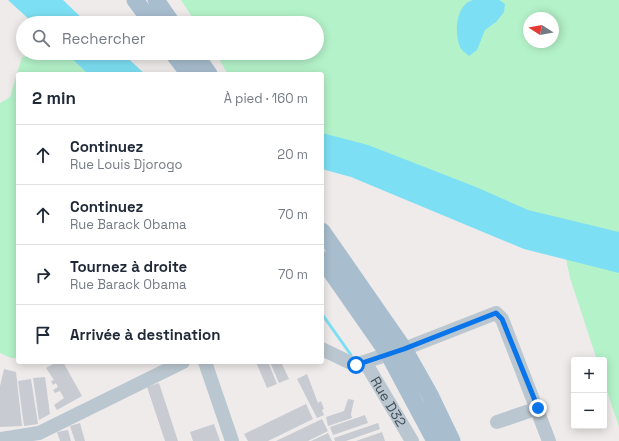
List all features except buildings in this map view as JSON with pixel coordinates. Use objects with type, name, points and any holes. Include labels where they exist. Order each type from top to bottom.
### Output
[{"type":"main road","points":[[135,0],[147,16]]},
{"type":"main road","points":[[156,0],[167,16]]},
{"type":"main road","points":[[178,60],[187,72]]},
{"type":"main road","points":[[199,60],[208,72]]},
{"type":"main road","points":[[324,234],[397,352],[435,441]]},
{"type":"main road","points":[[324,261],[430,395],[452,441]]},
{"type":"street","points":[[324,350],[356,365],[397,352],[496,313],[502,319],[538,408],[549,441]]},
{"type":"street","name":"Rue D32","points":[[365,362],[412,441]]},
{"type":"street","points":[[0,439],[39,433],[179,364]]},
{"type":"street","points":[[207,364],[232,441]]},
{"type":"street","points":[[497,422],[538,408]]},
{"type":"green space","points":[[181,0],[619,0],[619,427],[607,391],[607,357],[596,357],[570,278],[565,254],[324,134],[324,72],[227,72],[219,60],[324,60],[324,16],[191,16]]},
{"type":"green space","points":[[21,60],[73,60],[86,72],[18,72]]},
{"type":"green space","points":[[16,77],[16,358],[11,358],[0,353],[0,103],[10,97]]},
{"type":"water","points":[[8,0],[63,0],[80,16],[25,16]]},
{"type":"water","points":[[473,0],[499,0],[505,4],[504,12],[496,22],[485,30],[477,50],[469,56],[460,47],[457,27],[463,7]]},
{"type":"water","points":[[73,60],[130,60],[143,72],[86,72]]},
{"type":"water","points":[[324,134],[368,145],[476,187],[528,210],[619,232],[619,273],[524,249],[351,177],[324,170]]},
{"type":"waterway","points":[[324,317],[351,355]]},
{"type":"route","points":[[356,365],[389,355],[496,313],[502,319],[538,408]]}]
